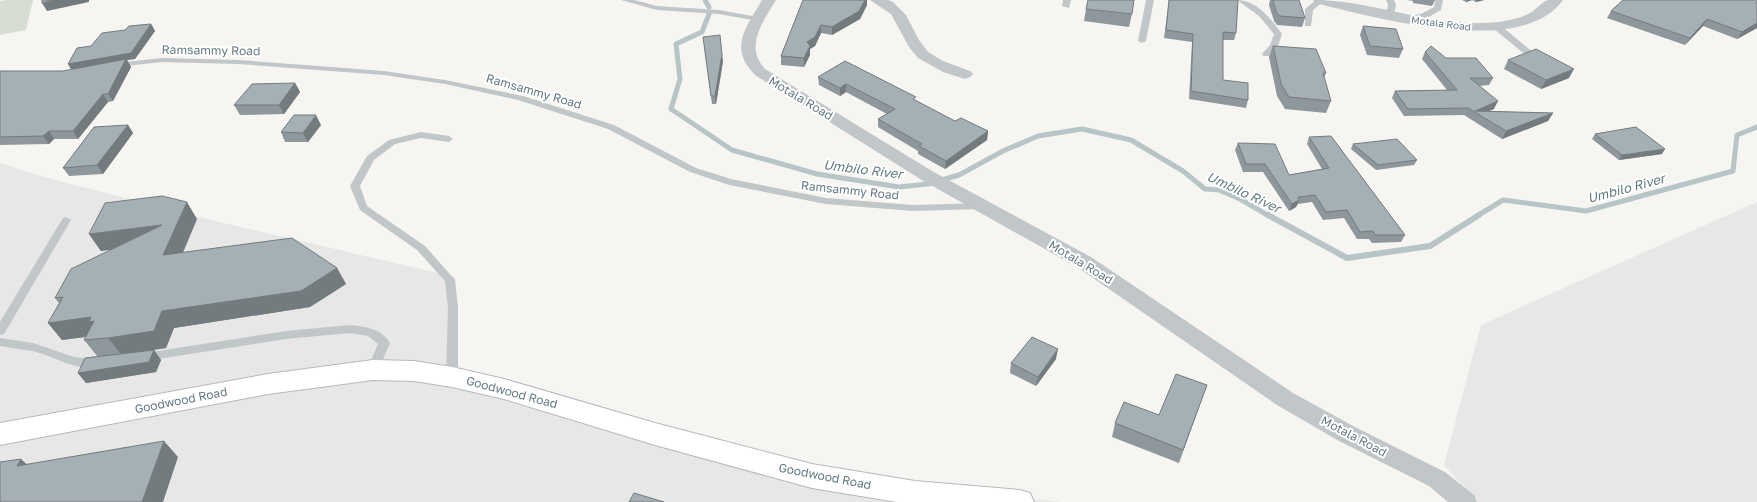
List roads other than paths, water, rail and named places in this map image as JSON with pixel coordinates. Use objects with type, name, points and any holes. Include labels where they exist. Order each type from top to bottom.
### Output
[{"type":"street","name":"Motala Road","points":[[769,0],[748,39],[748,54],[756,69],[777,84],[926,175],[1084,262],[1285,399],[1347,434],[1437,479],[1465,502]]},
{"type":"street","points":[[877,0],[891,7],[902,16],[923,54],[945,67],[965,74]]},
{"type":"street","name":"Motala Road","points":[[1321,0],[1390,16],[1464,27],[1497,27],[1515,24],[1539,15],[1556,0]]},
{"type":"street","name":"Goodwood Road","points":[[0,434],[268,384],[373,370],[414,372],[452,377],[504,388],[655,434],[812,476],[915,492],[1020,502]]},
{"type":"lane","points":[[625,0],[657,8],[719,12],[758,19]]},
{"type":"lane","points":[[1142,41],[1150,0]]},
{"type":"lane","points":[[1241,0],[1262,14],[1278,34],[1274,46],[1266,54]]},
{"type":"lane","points":[[1308,24],[1309,9],[1321,0]]},
{"type":"lane","points":[[1390,0],[1392,5],[1390,16]]},
{"type":"lane","points":[[1410,19],[1435,11],[1438,8],[1439,0]]},
{"type":"lane","points":[[1497,27],[1531,55]]},
{"type":"lane","name":"Ramsammy Road","points":[[108,67],[162,60],[245,62],[384,73],[444,82],[520,98],[611,127],[693,170],[729,182],[834,202],[913,208],[981,206]]},
{"type":"lane","points":[[449,139],[421,135],[392,142],[370,158],[355,186],[363,208],[421,248],[450,280],[453,308],[452,377]]},
{"type":"lane","points":[[0,331],[66,220]]},
{"type":"lane","points":[[138,358],[286,335],[350,329],[370,332],[384,343],[373,370]]},
{"type":"lane","points":[[0,342],[33,347],[74,361],[88,363],[108,362]]},
{"type":"waterway","name":"Umbilo River","points":[[705,0],[709,7]]},
{"type":"waterway","name":"Umbilo River","points":[[709,14],[702,32],[676,44],[680,79],[671,109],[732,150],[817,174],[899,187],[928,184],[959,175],[1003,151],[1038,136],[1082,129],[1131,140],[1183,171],[1205,189],[1219,190],[1240,199],[1269,216]]},
{"type":"waterway","name":"Umbilo River","points":[[1477,216],[1503,200],[1586,211],[1733,171],[1737,135],[1757,127]]},
{"type":"waterway","name":"Umbilo River","points":[[1268,215],[1347,258],[1430,246],[1479,215]]}]
